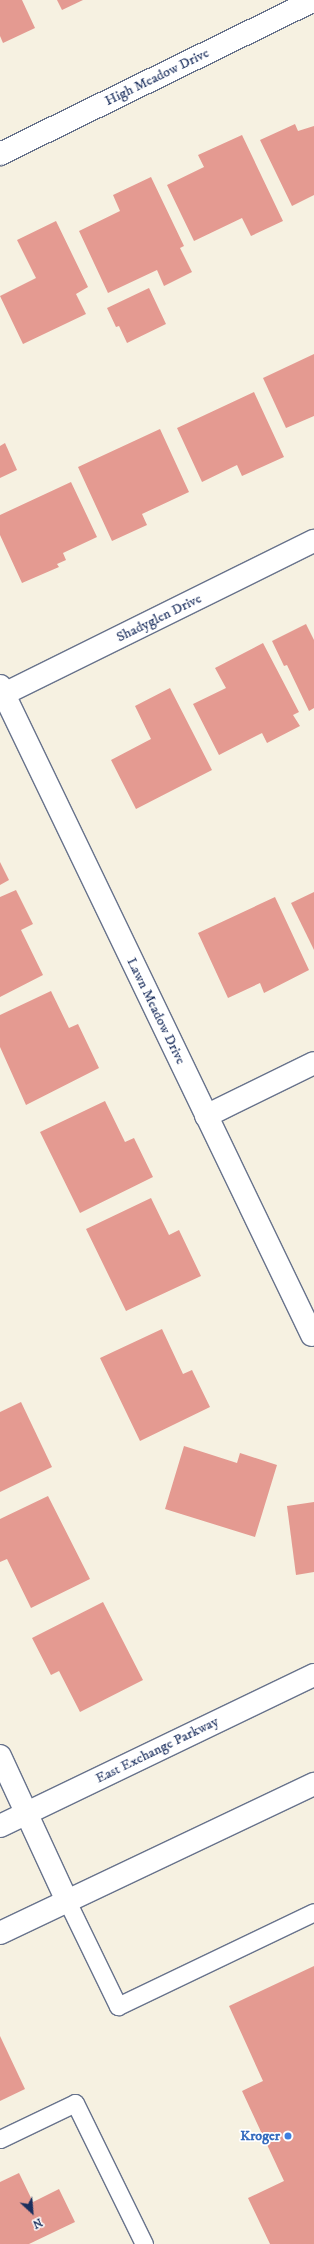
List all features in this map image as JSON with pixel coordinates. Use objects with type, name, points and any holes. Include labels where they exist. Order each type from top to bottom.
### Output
[{"type":"street","name":"High Meadow Drive","points":[[0,154],[314,0]]},
{"type":"street","name":"Shadyglen Drive","points":[[2,690],[314,541]]},
{"type":"street","name":"Lawn Meadow Drive","points":[[2,690],[312,1335]]},
{"type":"street","points":[[206,1116],[314,1063]]},
{"type":"street","name":"East Exchange Parkway","points":[[0,1826],[314,1675]]},
{"type":"street","points":[[0,1756],[67,1901]]},
{"type":"street","points":[[0,1933],[314,1784]]},
{"type":"lane","points":[[67,1901],[118,2006],[314,1912]]},
{"type":"lane","points":[[0,2139],[75,2103],[144,2244]]},
{"type":"building","points":[[0,0],[22,0],[35,28],[3,43],[0,36]]},
{"type":"building","points":[[57,0],[83,0],[62,10]]},
{"type":"building","points":[[295,124],[298,131],[314,126],[314,195],[292,206],[260,140]]},
{"type":"building","points":[[242,135],[283,221],[251,236],[242,218],[194,241],[167,185],[204,167],[198,155]]},
{"type":"building","points":[[151,177],[184,246],[180,248],[192,272],[164,286],[157,270],[108,293],[79,231],[120,211],[113,195]]},
{"type":"building","points":[[56,221],[88,287],[76,294],[86,314],[23,344],[0,296],[36,278],[17,240]]},
{"type":"building","points":[[149,288],[166,324],[127,343],[119,326],[116,327],[107,308]]},
{"type":"building","points":[[314,354],[314,416],[286,428],[263,378]]},
{"type":"building","points":[[254,392],[284,457],[242,476],[237,465],[202,482],[177,428]]},
{"type":"building","points":[[160,429],[189,492],[142,514],[147,525],[112,541],[78,467]]},
{"type":"building","points":[[5,443],[17,470],[0,478],[0,446]]},
{"type":"building","points":[[71,482],[97,537],[63,553],[66,560],[57,564],[59,567],[22,583],[0,535],[0,515]]},
{"type":"building","points":[[306,624],[314,640],[314,708],[309,711],[287,665],[284,666],[272,641]]},
{"type":"building","points":[[263,643],[299,712],[293,715],[300,726],[267,743],[262,733],[219,755],[193,704],[226,688],[215,668]]},
{"type":"building","points":[[170,688],[212,770],[136,809],[111,760],[151,739],[135,706]]},
{"type":"building","points":[[0,862],[9,880],[0,885]]},
{"type":"building","points":[[16,890],[33,924],[21,930],[43,975],[0,997],[0,897]]},
{"type":"building","points":[[314,892],[314,950],[291,903]]},
{"type":"building","points":[[275,897],[309,970],[264,993],[260,983],[228,998],[198,933]]},
{"type":"building","points":[[51,991],[69,1028],[78,1024],[99,1068],[26,1105],[0,1047],[0,1015]]},
{"type":"building","points":[[105,1101],[125,1142],[134,1138],[153,1177],[80,1213],[40,1132]]},
{"type":"building","points":[[151,1198],[169,1235],[179,1230],[201,1276],[126,1311],[86,1229]]},
{"type":"building","points":[[162,1329],[183,1374],[192,1370],[210,1407],[140,1441],[100,1358]]},
{"type":"building","points":[[21,1402],[52,1467],[0,1492],[0,1412]]},
{"type":"building","points":[[184,1446],[237,1463],[240,1453],[277,1465],[255,1537],[165,1509]]},
{"type":"building","points":[[48,1496],[90,1579],[31,1608],[7,1559],[0,1562],[0,1519]]},
{"type":"building","points":[[314,1502],[314,1572],[296,1575],[287,1506]]},
{"type":"building","points":[[103,1602],[143,1680],[80,1712],[59,1671],[51,1675],[32,1638]]},
{"type":"building","name":"Kroger","points":[[314,1966],[314,2244],[270,2244],[248,2198],[284,2181],[242,2091],[263,2081],[229,2006]]},
{"type":"building","points":[[0,2036],[25,2089],[0,2101]]},
{"type":"building","points":[[19,2173],[33,2202],[59,2189],[75,2222],[29,2244],[0,2244],[0,2182]]},
{"type":"place","name":"Kroger","points":[[288,2136]]}]
